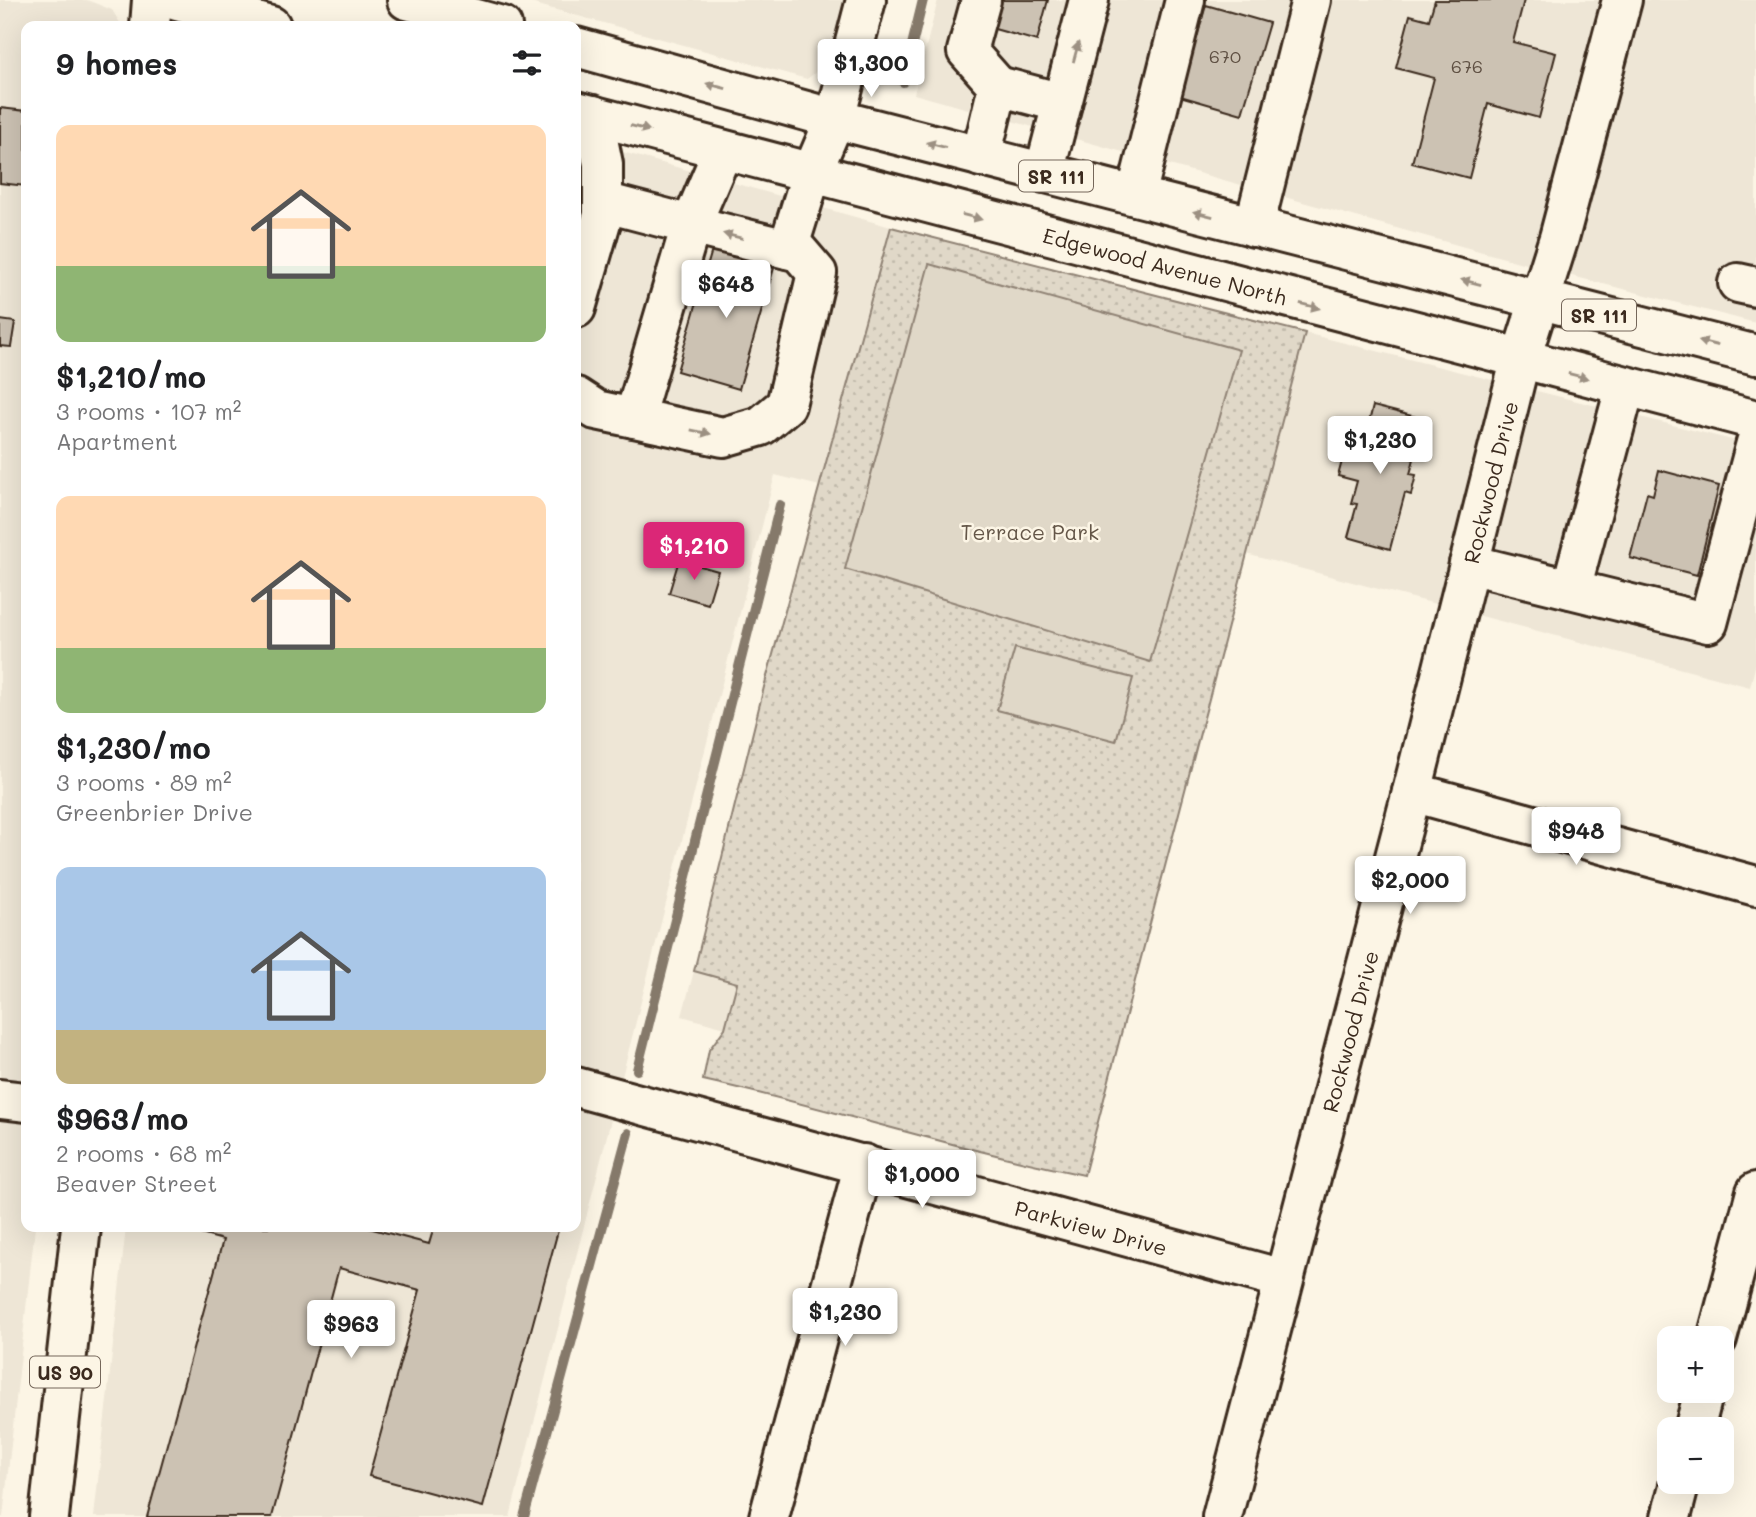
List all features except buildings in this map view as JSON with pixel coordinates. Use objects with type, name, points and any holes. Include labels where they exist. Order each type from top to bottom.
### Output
[{"type":"street","points":[[150,21],[152,0]]},
{"type":"street","points":[[177,0],[250,21]]},
{"type":"street","points":[[407,0],[484,21]]},
{"type":"street","points":[[788,249],[811,174],[835,118],[866,0]]},
{"type":"street","points":[[981,0],[967,51],[998,86],[1062,103]]},
{"type":"street","points":[[1044,173],[1089,0]]},
{"type":"street","points":[[1136,196],[1185,0]]},
{"type":"street","points":[[1254,227],[1311,0]]},
{"type":"street","name":"Rockwood Drive","points":[[1222,1517],[1412,792],[1520,361],[1537,299],[1559,238],[1622,0]]},
{"type":"street","name":"SR 111","points":[[581,48],[981,157],[1756,355]]},
{"type":"street","points":[[981,157],[998,86]]},
{"type":"street","points":[[581,291],[603,215],[603,164],[584,113]]},
{"type":"street","name":"Edgewood Avenue North","points":[[584,113],[1756,421]]},
{"type":"street","points":[[634,418],[691,226],[723,150]]},
{"type":"street","points":[[581,400],[596,410],[723,437],[761,426],[786,405],[817,273],[799,252],[603,202]]},
{"type":"street","points":[[1572,589],[1625,388]]},
{"type":"street","points":[[1469,564],[1708,623],[1756,443]]},
{"type":"street","points":[[1412,792],[1756,886]]},
{"type":"street","name":"Parkview Drive","points":[[581,1088],[1283,1279]]},
{"type":"street","points":[[0,1099],[21,1101]]},
{"type":"street","points":[[769,1517],[864,1164]]},
{"type":"street","points":[[1720,1326],[1756,1192]]},
{"type":"street","name":"US 90","points":[[49,1517],[79,1232]]},
{"type":"street","points":[[1671,1517],[1677,1494]]},
{"type":"shaded area","points":[[0,0],[87,0],[112,10],[119,21],[21,21],[21,1232],[34,1232],[3,1517],[0,1517]]},
{"type":"shaded area","points":[[520,0],[849,0],[826,64],[807,79]]},
{"type":"shaded area","points":[[938,0],[1756,0],[1756,323],[1533,266],[914,94]]},
{"type":"shaded area","points":[[581,140],[891,227],[820,486],[775,475],[510,1517],[94,1517],[125,1232],[581,1232]]},
{"type":"shaded area","points":[[1305,333],[1756,446],[1756,663],[1750,687],[1246,554]]},
{"type":"shaded area","points":[[694,971],[737,983],[725,1028],[682,1016]]},
{"type":"green space","name":"Terrace Park","points":[[891,227],[1305,333],[1084,1175],[703,1080],[709,1050],[725,1028],[737,983],[694,971],[764,687]]},
{"type":"green space","points":[[929,264],[1239,350],[1150,662],[845,569]]},
{"type":"green space","points":[[1015,648],[1133,678],[1116,741],[997,710]]},
{"type":"waterway","points":[[903,82],[923,0]]},
{"type":"waterway","points":[[637,1070],[780,505]]},
{"type":"waterway","points":[[524,1517],[628,1133]]}]
